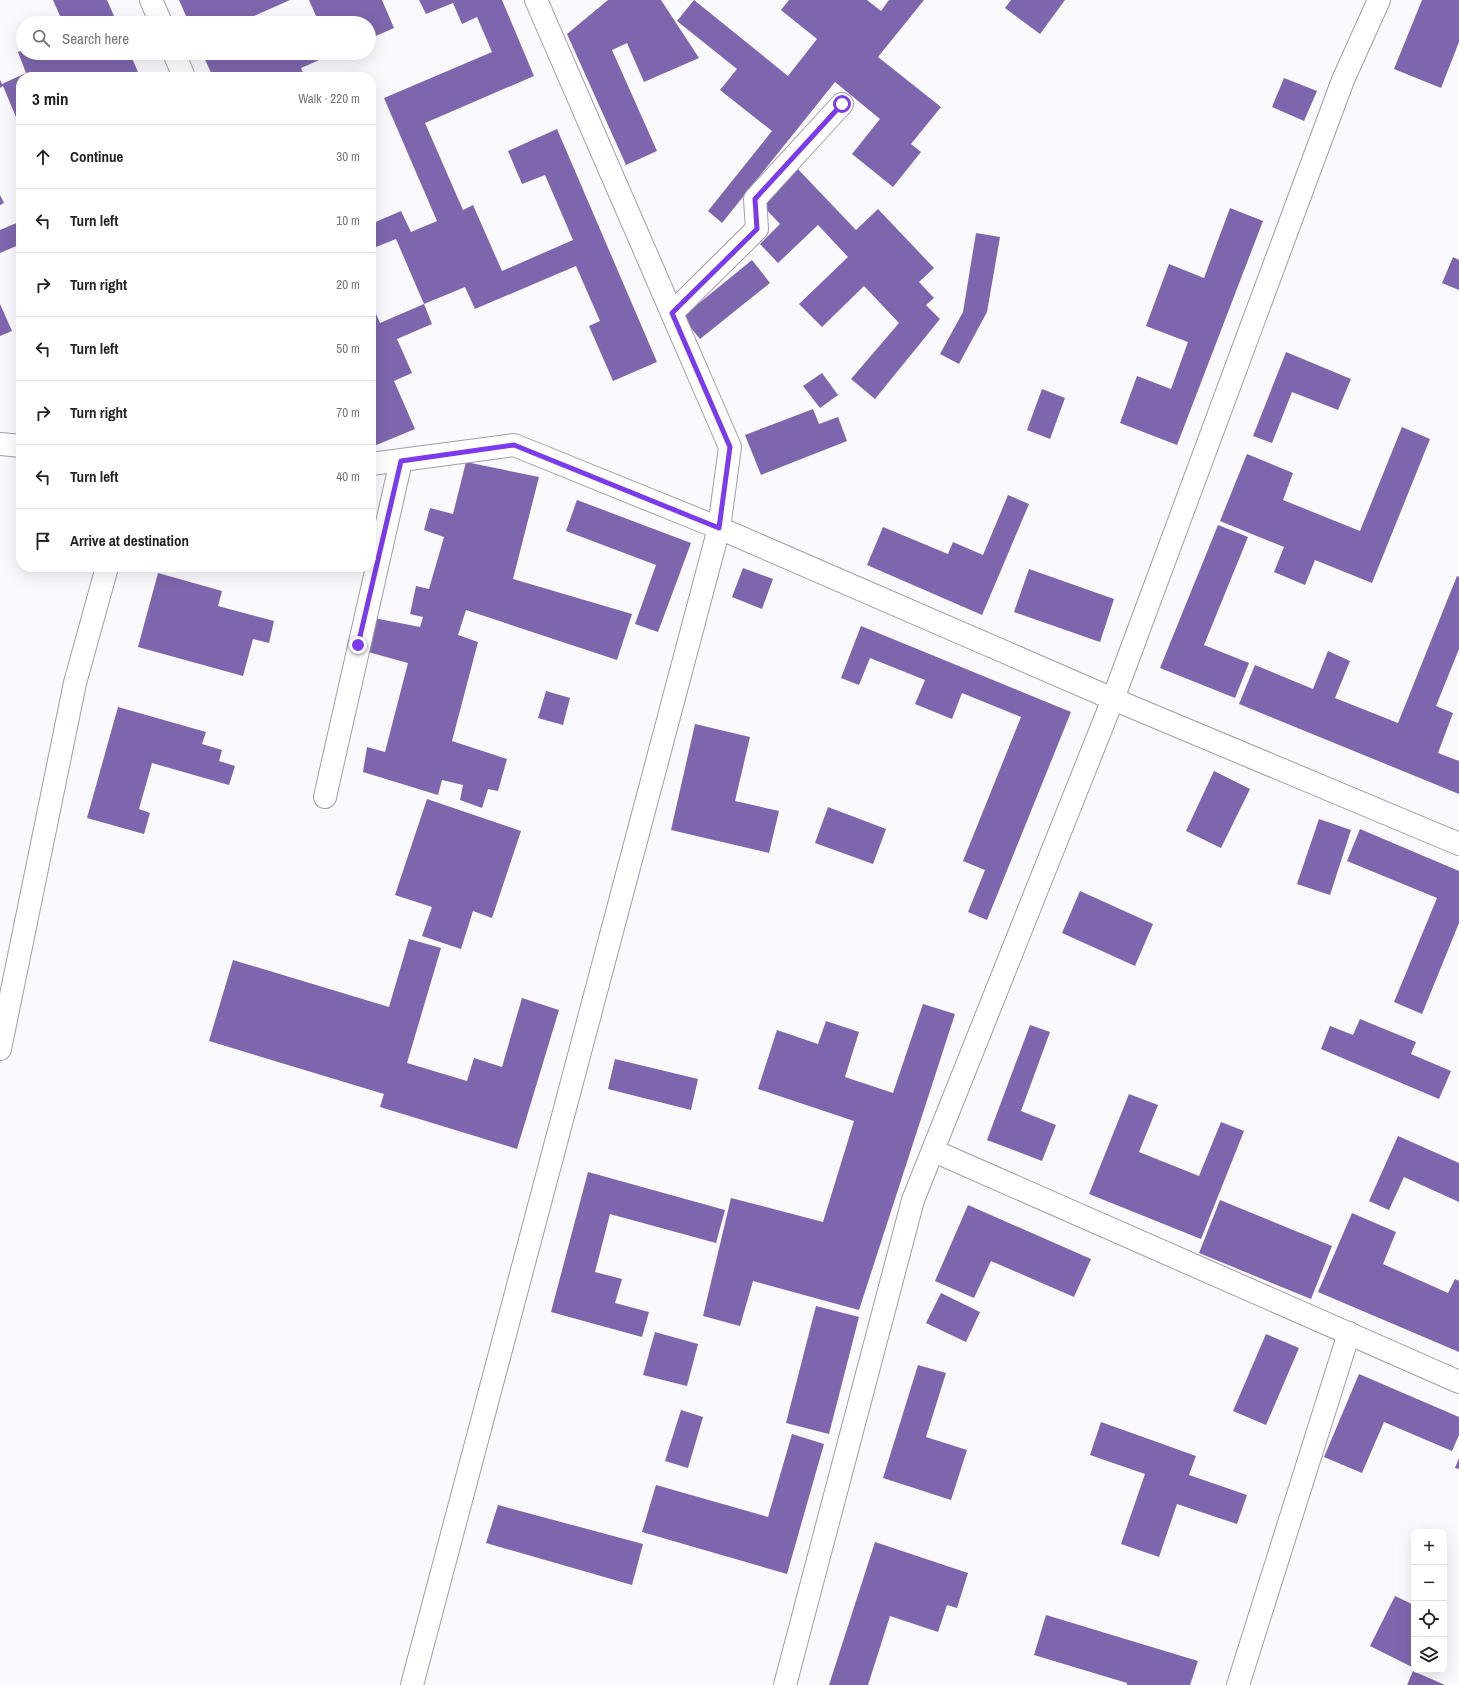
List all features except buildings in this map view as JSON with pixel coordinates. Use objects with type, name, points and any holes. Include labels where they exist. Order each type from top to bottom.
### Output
[{"type":"street","points":[[151,0],[158,16]]},
{"type":"street","points":[[412,1685],[719,528],[730,447],[536,0]]},
{"type":"street","points":[[785,1685],[913,1200],[934,1151],[1114,699],[1343,80],[1379,0]]},
{"type":"street","points":[[177,60],[182,72]]},
{"type":"street","points":[[672,313],[757,229],[755,199],[842,104]]},
{"type":"street","points":[[0,444],[16,446]]},
{"type":"street","points":[[376,464],[514,445],[719,528],[1114,699],[1459,844]]},
{"type":"street","points":[[376,572],[401,461]]},
{"type":"street","points":[[0,1049],[75,683],[106,572]]},
{"type":"street","points":[[325,798],[376,572]]},
{"type":"street","points":[[934,1151],[1459,1382]]},
{"type":"street","points":[[1238,1685],[1349,1333]]},
{"type":"route","points":[[358,645],[401,461],[514,445],[719,528],[730,447],[672,313],[757,229],[755,199],[842,104]]}]
